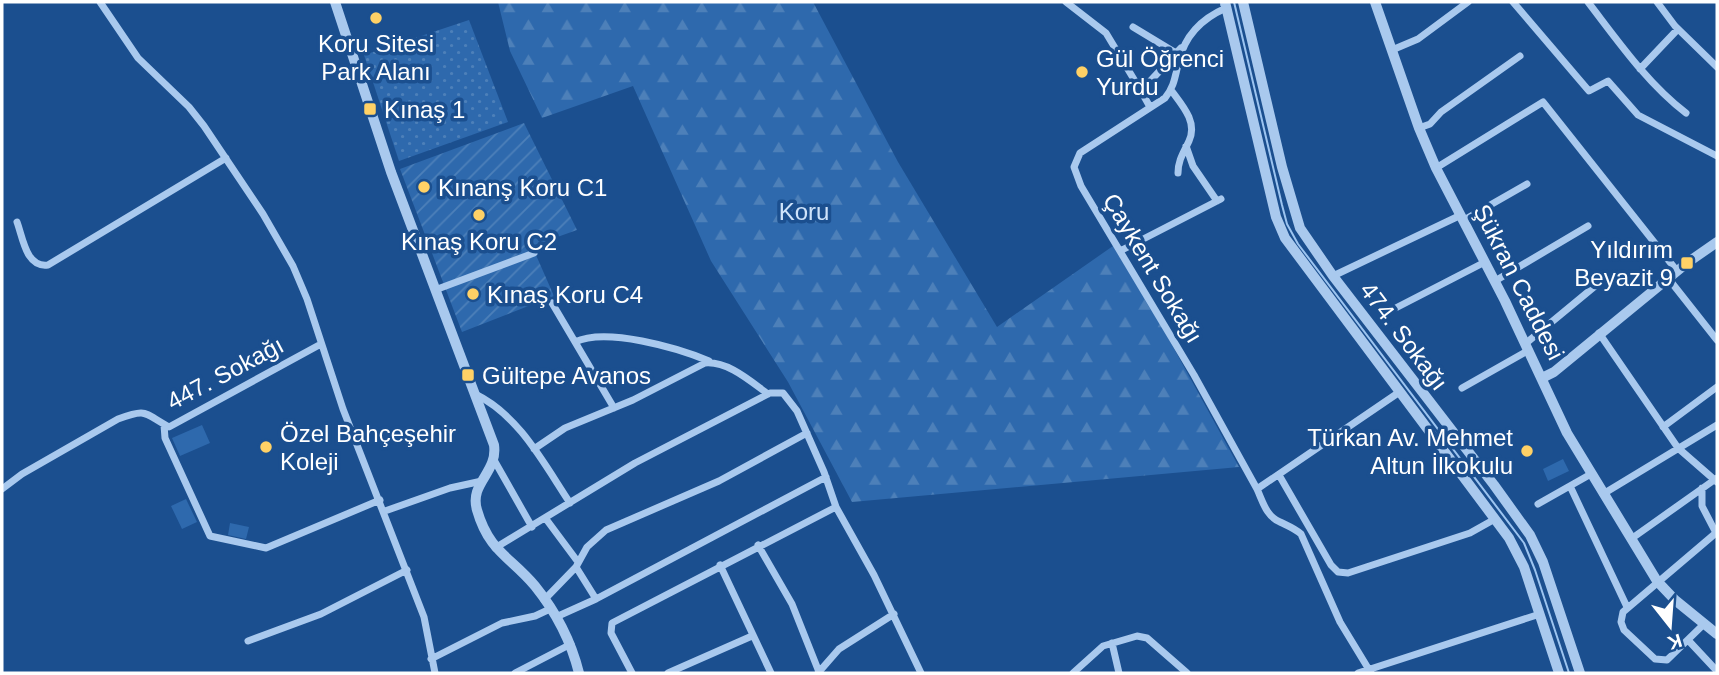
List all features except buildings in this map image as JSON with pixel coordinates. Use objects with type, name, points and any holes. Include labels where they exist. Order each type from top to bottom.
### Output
[{"type":"street","points":[[100,2],[132,51],[197,116],[263,214],[293,266],[307,299],[343,409],[424,617],[435,673]]},
{"type":"street","points":[[335,2],[391,172],[494,445],[494,460],[476,495],[475,506],[495,548],[531,582],[550,608],[571,644],[579,673]]},
{"type":"street","points":[[1066,2],[1106,33],[1150,107]]},
{"type":"street","name":"474. Sokağı","points":[[1243,2],[1294,212],[1325,281],[1398,393],[1495,519],[1520,556],[1559,673]]},
{"type":"street","name":"Şükran Caddesi","points":[[1375,2],[1436,169],[1542,378],[1554,372],[1599,333],[1717,242]]},
{"type":"street","points":[[1392,50],[1418,39],[1468,2]]},
{"type":"street","points":[[1513,2],[1589,91],[1608,81],[1638,115],[1717,156]]},
{"type":"street","points":[[1588,2],[1640,69],[1665,97],[1686,113]]},
{"type":"street","points":[[1657,2],[1678,29],[1717,66]]},
{"type":"street","points":[[1141,91],[1184,45],[1192,32],[1224,4]]},
{"type":"street","name":"474. Sokağı","points":[[1224,4],[1278,224],[1289,244],[1325,281],[1488,477],[1530,536],[1543,562],[1580,673]]},
{"type":"street","points":[[1133,27],[1176,54]]},
{"type":"street","points":[[1640,69],[1678,29]]},
{"type":"street","points":[[1178,173],[1179,160],[1192,133],[1190,120],[1171,90],[1184,45]]},
{"type":"street","points":[[1419,128],[1430,124],[1441,112],[1520,56]]},
{"type":"street","name":"Çaykent Sokağı","points":[[1171,90],[1165,97],[1083,150],[1075,163],[1074,171],[1194,375],[1267,512],[1301,534],[1340,622],[1369,671]]},
{"type":"street","points":[[1436,169],[1543,102],[1677,271]]},
{"type":"street","points":[[1119,251],[1219,200],[1194,166],[1186,146]]},
{"type":"street","points":[[17,222],[31,260],[38,265],[48,265],[226,158]]},
{"type":"street","points":[[1325,281],[1462,218],[1527,184]]},
{"type":"street","points":[[1495,281],[1588,226]]},
{"type":"street","points":[[435,290],[534,253]]},
{"type":"street","points":[[1386,313],[1485,262]]},
{"type":"street","points":[[1668,278],[1717,340]]},
{"type":"street","points":[[1462,388],[1527,347],[1600,282]]},
{"type":"street","points":[[552,303],[614,408]]},
{"type":"street","points":[[1599,333],[1678,448],[1716,480],[1631,539]]},
{"type":"street","points":[[575,342],[591,336],[609,336],[669,348],[734,370],[768,394]]},
{"type":"street","name":"447. Sokağı","points":[[2,489],[22,474],[118,419],[144,412],[169,427],[321,344]]},
{"type":"street","points":[[534,449],[565,428],[614,408],[700,365],[713,363]]},
{"type":"street","points":[[1542,378],[1567,433],[1657,580],[1675,600],[1717,634]]},
{"type":"street","points":[[1663,426],[1717,387]]},
{"type":"street","points":[[495,548],[635,463],[778,391],[785,394],[797,411],[826,477],[835,507],[894,614],[921,673]]},
{"type":"street","points":[[1257,489],[1398,393]]},
{"type":"street","points":[[475,394],[503,411],[534,449],[570,503]]},
{"type":"street","points":[[164,425],[165,438],[210,536],[266,548],[380,500]]},
{"type":"street","points":[[1603,494],[1717,425]]},
{"type":"street","points":[[550,608],[582,553],[592,541],[614,526],[719,481],[807,433]]},
{"type":"street","points":[[494,460],[532,527]]},
{"type":"street","points":[[1538,503],[1591,474]]},
{"type":"street","points":[[1279,475],[1331,565],[1341,573],[1463,535],[1495,519]]},
{"type":"street","points":[[431,659],[502,623],[535,616],[550,608],[596,599],[826,477]]},
{"type":"street","points":[[384,512],[450,488],[482,481]]},
{"type":"street","points":[[1570,486],[1627,607]]},
{"type":"street","points":[[1702,488],[1702,506],[1717,532],[1657,580],[1621,615],[1623,627],[1655,659],[1667,660],[1704,624]]},
{"type":"street","points":[[632,673],[611,634],[612,623],[835,507]]},
{"type":"street","points":[[546,519],[596,599]]},
{"type":"street","points":[[758,545],[792,604],[819,673],[839,649],[894,614]]},
{"type":"street","points":[[720,565],[751,636],[771,673]]},
{"type":"street","points":[[248,641],[332,609],[407,570]]},
{"type":"street","points":[[1358,673],[1539,614]]},
{"type":"street","points":[[668,673],[751,636]]},
{"type":"street","points":[[1073,673],[1103,646],[1137,636],[1144,636],[1187,673]]},
{"type":"street","points":[[1688,639],[1717,671]]},
{"type":"street","points":[[1112,643],[1119,673]]},
{"type":"street","points":[[514,673],[571,644]]},
{"type":"green space","name":"Koru","points":[[498,2],[813,2],[898,162],[997,327],[1113,246],[1161,325],[1239,467],[852,502],[788,382],[711,261],[633,86],[542,118],[510,51]]},
{"type":"green space","points":[[469,20],[508,122],[399,161],[364,55]]},
{"type":"green space","points":[[524,123],[577,230],[532,246],[554,296],[462,332],[400,169]]},
{"type":"green space","points":[[202,425],[210,443],[180,456],[172,438]]},
{"type":"green space","points":[[1563,459],[1569,471],[1548,481],[1543,469]]},
{"type":"green space","points":[[186,499],[197,522],[182,529],[171,506]]},
{"type":"green space","points":[[230,523],[249,527],[246,539],[228,535]]},
{"type":"waterway","points":[[1234,2],[1287,224],[1298,244],[1524,543],[1569,673]]},
{"type":"place","name":"Koru Sitesi Park Alanı","points":[[376,18]]},
{"type":"place","name":"Gül Öğrenci Yurdu","points":[[1082,72]]},
{"type":"place","name":"Kınaş 1","points":[[370,109]]},
{"type":"place","name":"Kınanş Koru C1","points":[[424,187]]},
{"type":"place","name":"Kınaş Koru C2","points":[[479,215]]},
{"type":"place","name":"Yıldırım Beyazit 9","points":[[1687,263]]},
{"type":"place","name":"Kınaş Koru C4","points":[[473,294]]},
{"type":"place","name":"Gültepe Avanos","points":[[468,375]]},
{"type":"place","name":"Özel Bahçeşehir Koleji","points":[[266,447]]},
{"type":"place","name":"Türkan Av. Mehmet Altun İlkokulu","points":[[1527,451]]}]
